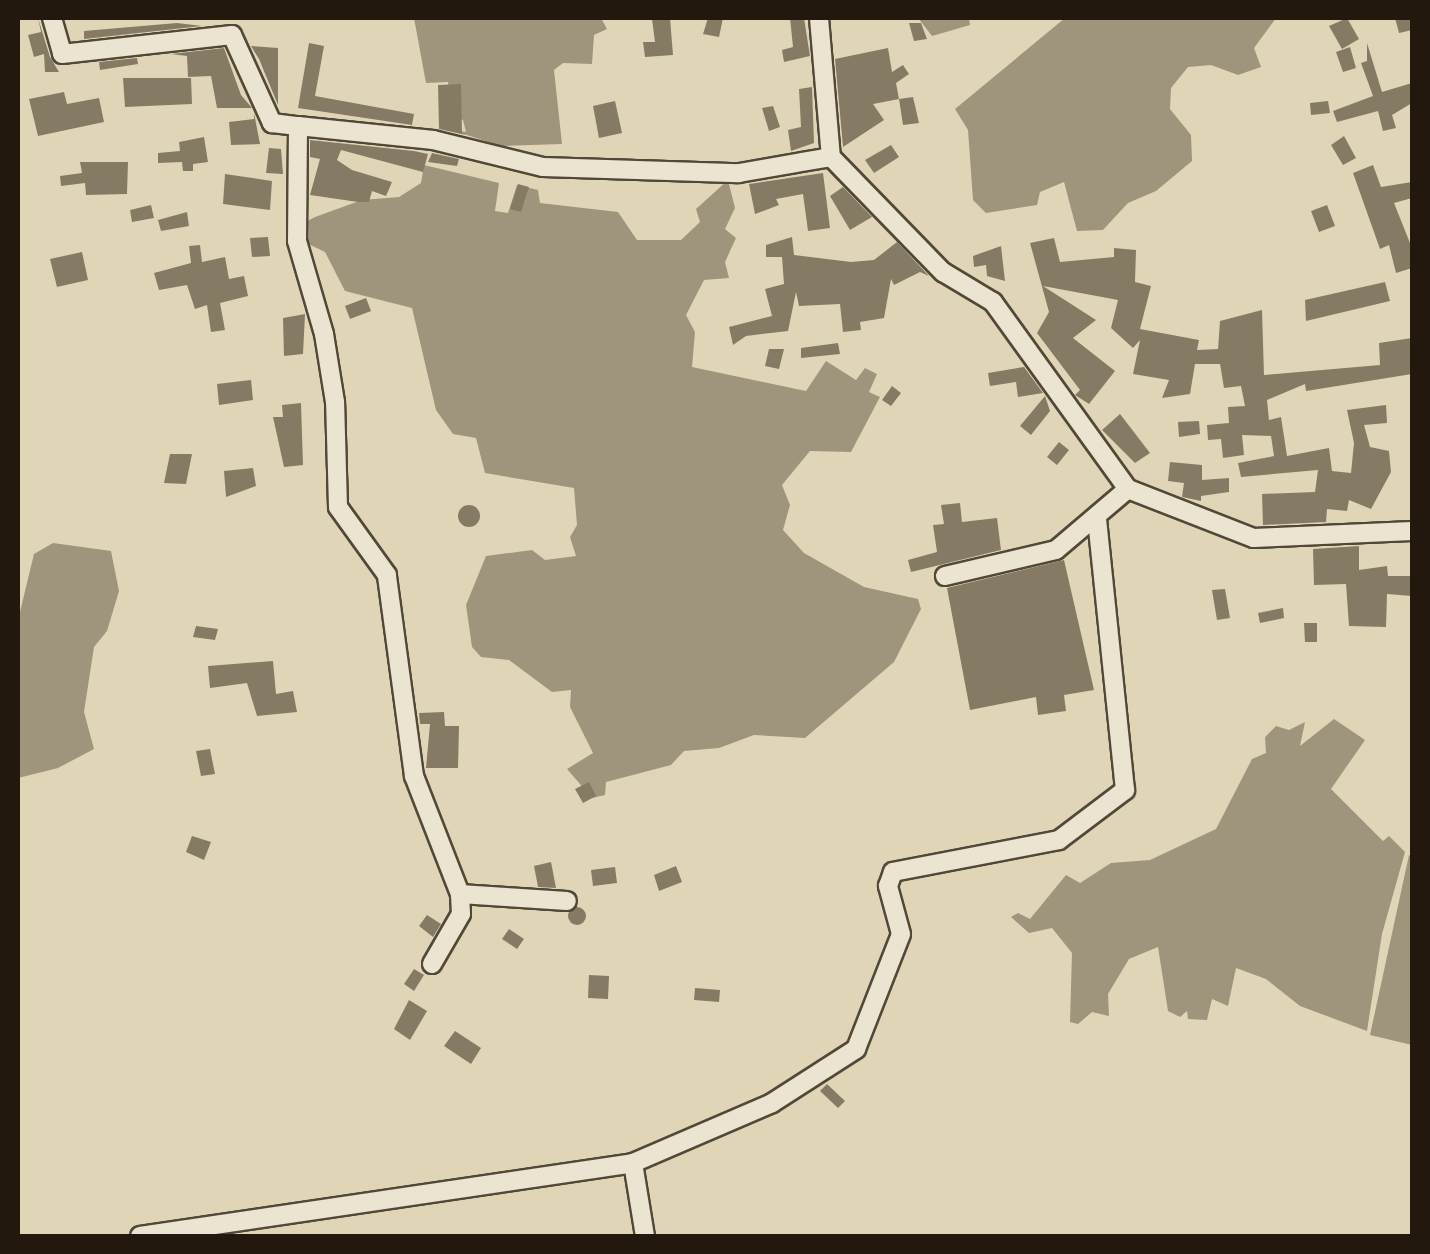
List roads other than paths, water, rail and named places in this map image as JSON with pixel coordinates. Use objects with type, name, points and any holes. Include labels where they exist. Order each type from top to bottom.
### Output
[{"type":"street","points":[[52,18],[62,54],[232,35],[272,123],[433,140],[543,166],[739,173],[831,158]]},
{"type":"street","points":[[200,38],[204,18]]},
{"type":"street","points":[[819,18],[831,158],[943,272],[992,302],[1128,489],[1254,538],[1412,532]]},
{"type":"street","points":[[298,126],[296,242],[326,351],[338,507],[387,576],[414,776],[460,894],[462,914],[432,964]]},
{"type":"street","points":[[945,576],[1056,550],[1128,489]]},
{"type":"street","points":[[140,1236],[633,1163],[772,1103],[856,1049],[902,934],[888,886],[893,872],[1059,840],[1125,790],[1098,518]]},
{"type":"street","points":[[460,894],[566,900]]},
{"type":"street","points":[[633,1163],[644,1236]]}]
